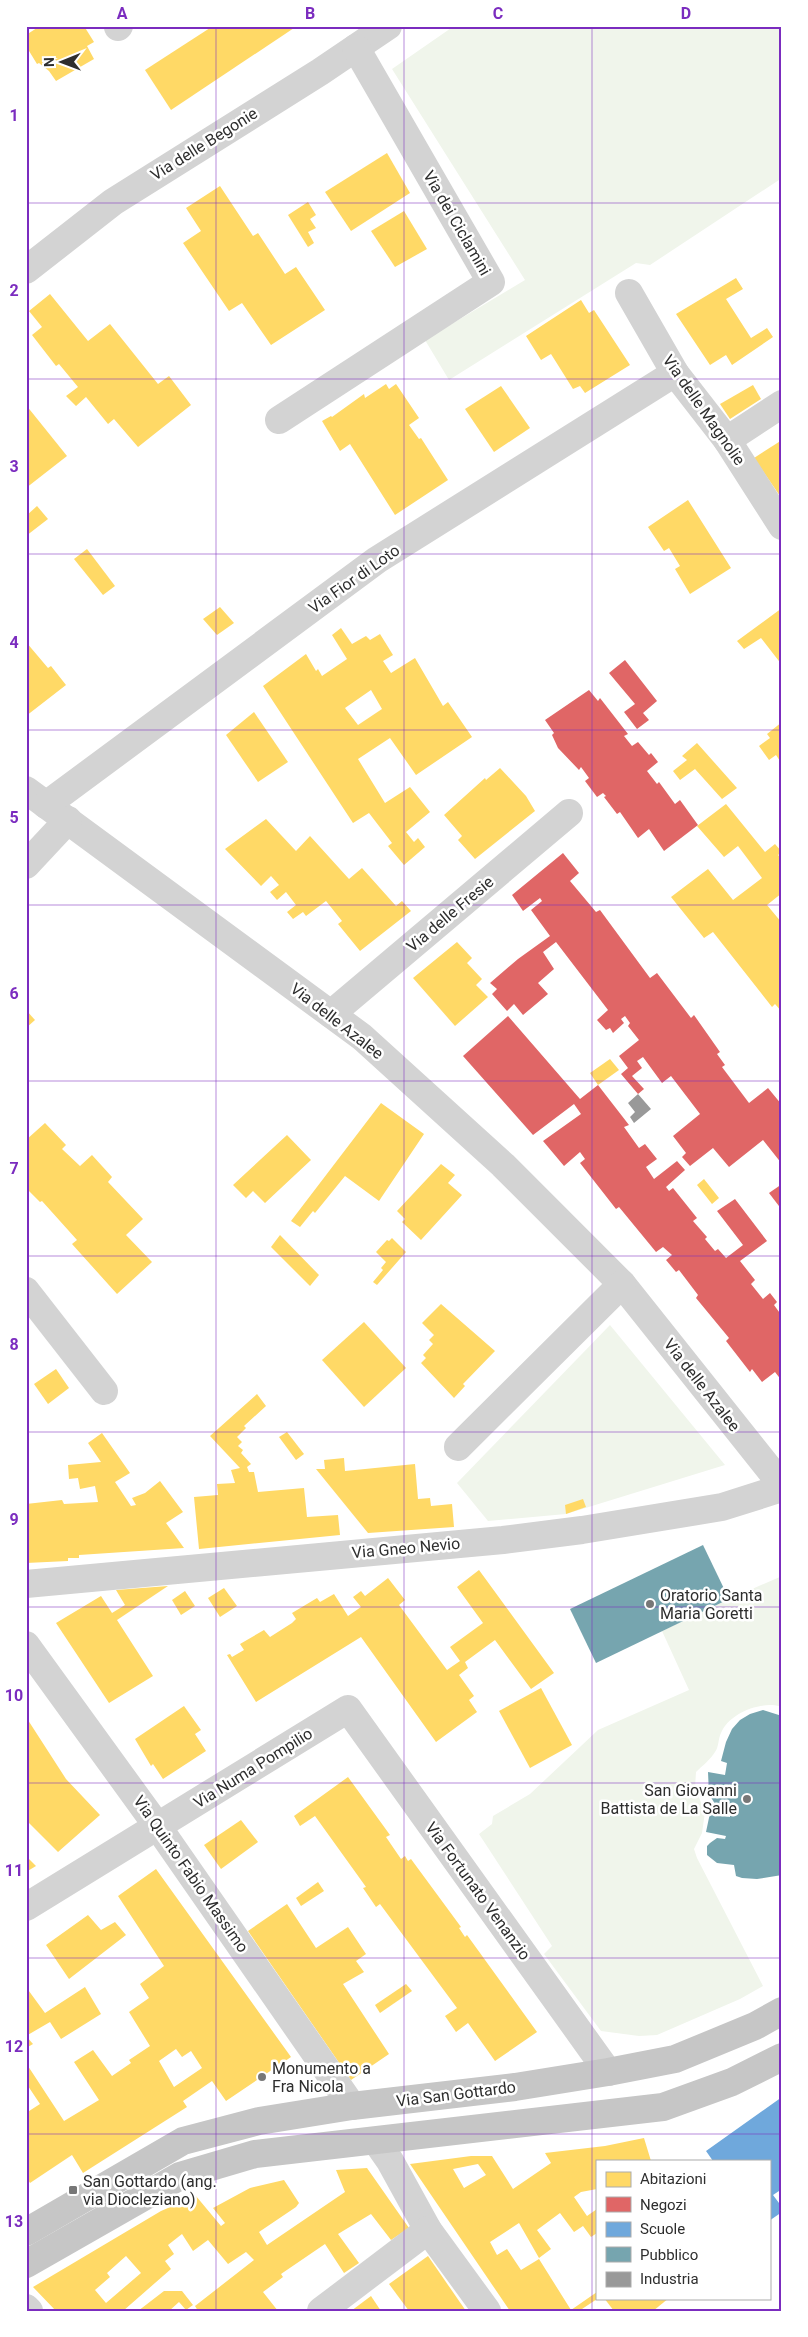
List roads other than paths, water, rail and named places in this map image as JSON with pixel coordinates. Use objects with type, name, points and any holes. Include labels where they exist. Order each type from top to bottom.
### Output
[{"type":"main road","name":"Via San Gottardo","points":[[26,2232],[183,2141],[259,2121],[352,2106],[515,2087],[675,2059],[755,2026],[782,2011]]},
{"type":"main road","points":[[26,2264],[180,2176],[255,2154],[663,2107],[732,2082],[782,2057]]},
{"type":"street","name":"Via delle Begonie","points":[[26,270],[113,202],[371,34]]},
{"type":"street","name":"Via dei Ciclamini","points":[[279,420],[491,282],[371,34]]},
{"type":"street","name":"Via delle Magnolie","points":[[629,293],[675,373],[727,440],[782,526]]},
{"type":"street","name":"Via Fior di Loto","points":[[26,865],[47,805],[377,560],[675,373]]},
{"type":"street","points":[[727,440],[782,404]]},
{"type":"street","name":"Via delle Azalee","points":[[47,805],[362,1037],[503,1165],[622,1284],[782,1486]]},
{"type":"street","name":"Via delle Fresie","points":[[331,1014],[570,813]]},
{"type":"street","points":[[458,1448],[622,1284]]},
{"type":"street","points":[[26,1291],[104,1391]]},
{"type":"street","name":"Via Gneo Nevio","points":[[26,1584],[503,1540],[582,1530],[722,1508],[782,1486]]},
{"type":"street","name":"Via Quinto Fabio Massimo","points":[[26,1645],[158,1827],[352,2106]]},
{"type":"street","name":"Via Numa Pompilio","points":[[26,1907],[348,1709]]},
{"type":"street","name":"Via Fortunato Venanzio","points":[[348,1709],[608,2072]]},
{"type":"street","points":[[376,2141],[390,2161],[428,2230],[487,2311]]},
{"type":"street","points":[[321,2311],[428,2230]]},
{"type":"street","points":[[26,2308],[29,2311]]},
{"type":"place","name":"Oratorio Santa Maria Goretti","points":[[650,1604]]},
{"type":"place","name":"San Giovanni Battista de La Salle","points":[[747,1799]]},
{"type":"place","name":"Monumento a Fra Nicola","points":[[262,2077]]},
{"type":"place","name":"San Gottardo (ang. via Diocleziano)","points":[[73,2190]]}]
